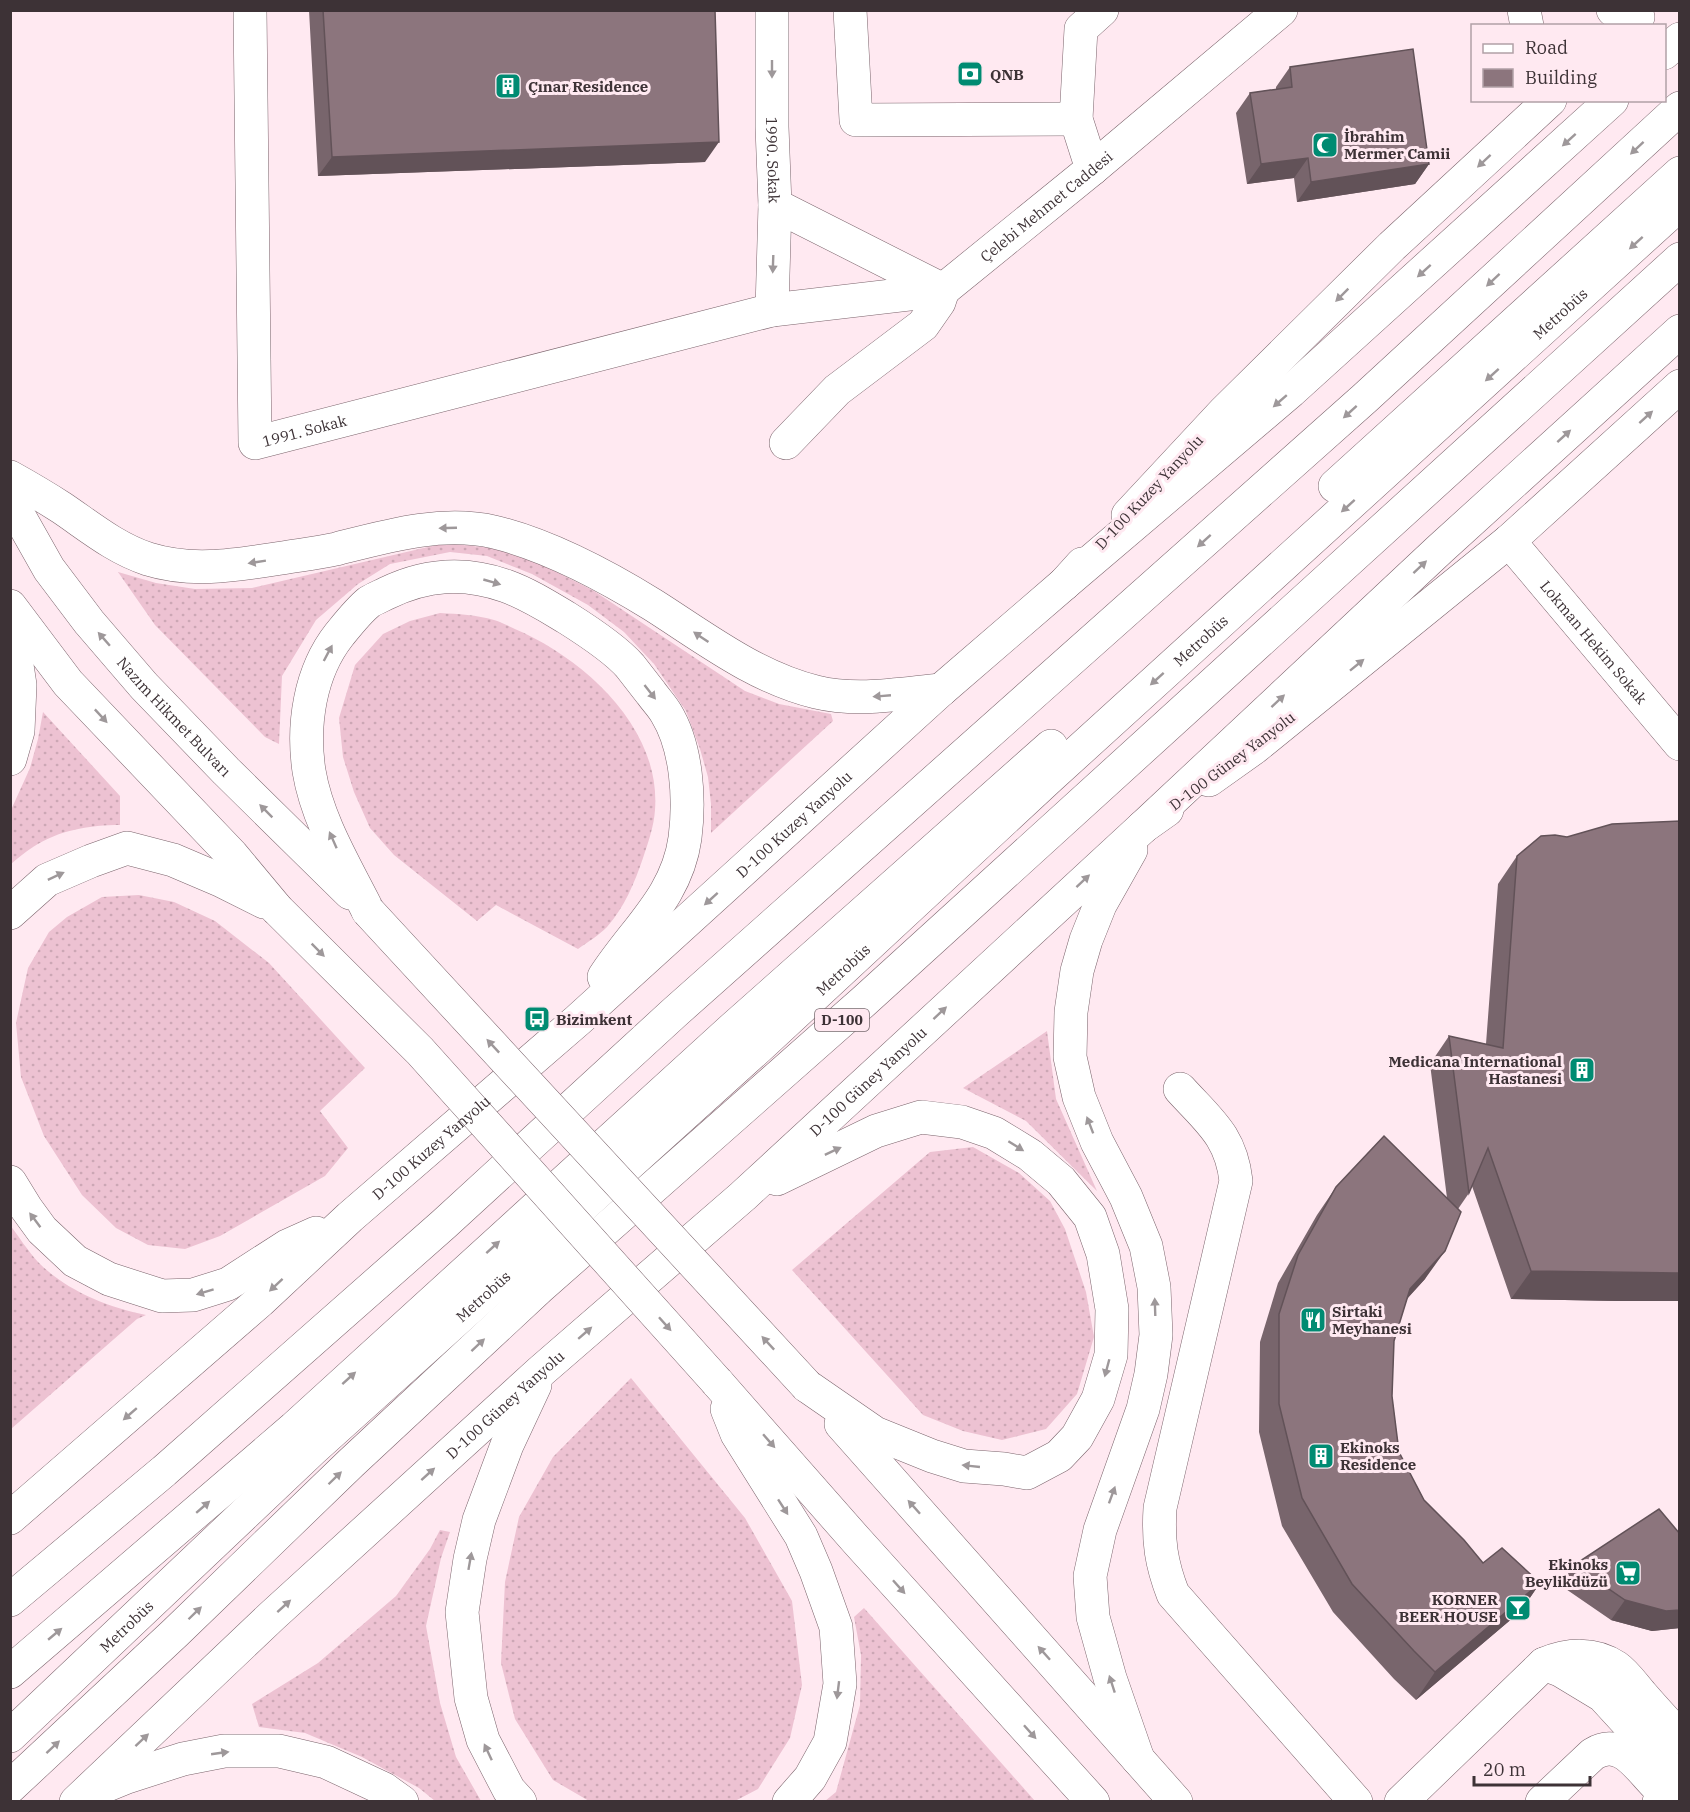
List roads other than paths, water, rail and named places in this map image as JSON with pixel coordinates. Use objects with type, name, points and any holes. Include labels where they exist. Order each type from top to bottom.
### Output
[{"type":"main road","name":"1991. Sokak","points":[[250,10],[255,443],[772,310]]},
{"type":"main road","name":"1990. Sokak","points":[[772,10],[775,205],[772,310]]},
{"type":"main road","points":[[850,10],[856,120],[1076,119]]},
{"type":"main road","name":"Çelebi Mehmet Caddesi","points":[[943,290],[1092,169],[1281,10]]},
{"type":"main road","points":[[1082,17],[1076,119],[1092,169]]},
{"type":"main road","points":[[1666,52],[1680,39]]},
{"type":"main road","points":[[1064,584],[1291,391],[1610,102]]},
{"type":"main road","name":"D-100 Kuzey Yanyolu","points":[[10,1518],[260,1301],[350,1217],[578,1020],[941,690],[1064,584],[1224,412],[1535,108]]},
{"type":"main road","points":[[10,1600],[182,1456],[418,1248],[674,1013],[1365,398],[1680,108]]},
{"type":"main road","name":"Metrobüs","points":[[10,1672],[303,1420],[732,1029],[1031,764],[1680,173]]},
{"type":"main road","name":"Metrobüs","points":[[10,1736],[312,1450],[760,1046],[1059,769],[1680,204]]},
{"type":"main road","points":[[775,205],[943,290]]},
{"type":"main road","name":"D-100","points":[[10,1787],[539,1288],[863,1002],[1680,259]]},
{"type":"main road","points":[[772,310],[943,290]]},
{"type":"main road","points":[[786,443],[837,390],[923,325],[939,302],[943,290]]},
{"type":"main road","points":[[1138,1759],[1110,1678],[1093,1617],[1090,1576],[1100,1530],[1149,1386],[1156,1335],[1154,1287],[1146,1246],[1126,1197],[1097,1142],[1079,1097],[1070,1057],[1071,1012],[1077,970],[1086,940],[1100,906],[1143,827],[1440,549],[1680,331]]},
{"type":"main road","name":"D-100 Güney Yanyolu","points":[[80,1798],[272,1616],[541,1371],[743,1196],[1143,827],[1254,748],[1509,541],[1680,387]]},
{"type":"main road","points":[[10,477],[62,508],[109,542],[148,558],[180,566],[219,568],[332,550],[404,533],[451,527],[494,532],[552,551],[652,605],[719,649],[767,674],[816,692],[852,697],[941,690]]},
{"type":"main road","name":"Nazım Hikmet Bulvarı","points":[[10,500],[49,569],[89,622],[144,686],[226,771],[368,911]]},
{"type":"main road","name":"Lokman Hekim Sokak","points":[[1509,541],[1680,744]]},
{"type":"main road","points":[[578,1020],[614,962],[658,907],[675,873],[685,839],[687,811],[686,774],[680,746],[666,713],[628,664],[584,629],[537,600],[506,586],[476,578],[435,577],[403,585],[370,602],[349,622],[329,648],[313,685],[307,728],[309,770],[317,802],[334,843],[368,911],[807,1386],[1176,1802]]},
{"type":"main road","points":[[10,606],[68,683],[232,855],[277,909],[420,1051],[717,1382],[856,1541],[1093,1802]]},
{"type":"main road","points":[[10,619],[20,685],[18,731],[10,759]]},
{"type":"main road","points":[[10,913],[47,880],[126,848],[173,860],[219,879],[277,909]]},
{"type":"main road","points":[[1180,1089],[1225,1140],[1234,1165],[1236,1181],[1160,1508],[1158,1530],[1165,1573],[1173,1594],[1356,1802]]},
{"type":"main road","points":[[743,1196],[892,1125],[921,1118],[962,1122],[994,1133],[1030,1155],[1061,1181],[1090,1217],[1103,1254],[1112,1309],[1111,1355],[1098,1399],[1077,1437],[1059,1456],[1027,1473],[964,1466],[932,1456],[875,1433],[807,1386]]},
{"type":"main road","points":[[10,1182],[42,1230],[75,1261],[109,1279],[162,1296],[193,1295],[228,1284],[288,1246],[350,1217]]},
{"type":"main road","points":[[519,1802],[504,1781],[483,1740],[471,1698],[462,1612],[479,1520],[507,1445],[541,1371]]},
{"type":"main road","points":[[717,1382],[737,1434],[801,1536],[836,1628],[840,1684],[830,1742],[810,1778],[789,1802]]},
{"type":"main road","points":[[1401,1802],[1544,1664],[1558,1658],[1574,1655],[1589,1656],[1611,1664],[1680,1737]]},
{"type":"main road","points":[[1544,1664],[1560,1670],[1603,1696],[1671,1790]]},
{"type":"main road","points":[[1542,1802],[1593,1754],[1608,1748],[1618,1749],[1627,1755],[1671,1790]]},
{"type":"main road","points":[[80,1798],[127,1777],[183,1759],[224,1751],[279,1751],[326,1762],[384,1789],[402,1802]]},
{"type":"place","name":"QNB","points":[[970,74]]},
{"type":"place","name":"Çınar Residence","points":[[508,86]]},
{"type":"place","name":"İbrahim Mermer Camii","points":[[1325,145]]},
{"type":"place","name":"Bizimkent","points":[[537,1019]]},
{"type":"place","name":"Medicana International Hastanesi","points":[[1582,1070]]},
{"type":"place","name":"Sirtaki Meyhanesi","points":[[1313,1320]]},
{"type":"place","name":"Ekinoks Residence","points":[[1321,1456]]},
{"type":"place","name":"Ekinoks Beylikdüzü","points":[[1628,1573]]},
{"type":"place","name":"KORNER BEER HOUSE","points":[[1518,1608]]}]
